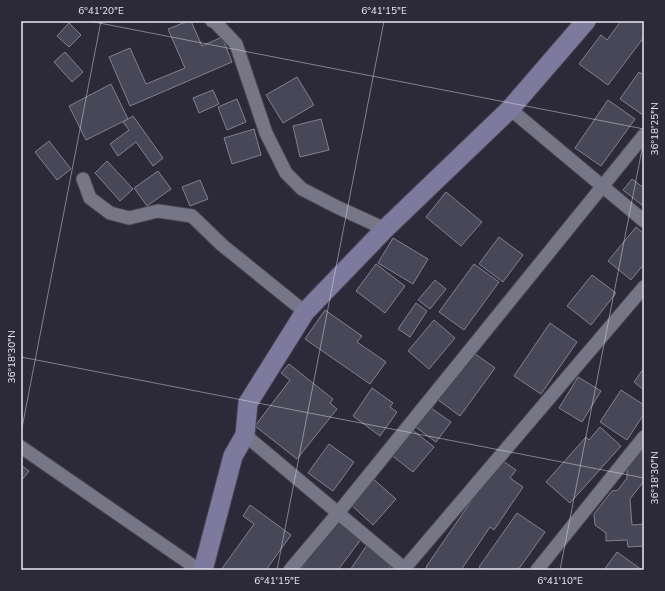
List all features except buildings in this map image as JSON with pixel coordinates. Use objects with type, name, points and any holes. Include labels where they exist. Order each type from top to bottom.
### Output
[{"type":"main road","points":[[203,570],[233,456],[245,435],[248,404],[305,312],[385,229],[510,109],[586,21]]},
{"type":"street","points":[[212,21],[215,22],[236,44],[266,133],[286,173],[302,189],[385,229]]},
{"type":"street","points":[[510,109],[644,221]]},
{"type":"street","points":[[290,570],[338,513],[644,135]]},
{"type":"street","points":[[83,179],[90,198],[110,213],[129,218],[158,211],[192,216],[222,245],[305,312]]},
{"type":"street","points":[[245,435],[404,570],[644,287]]},
{"type":"street","points":[[537,570],[644,437]]},
{"type":"street","points":[[21,447],[199,570]]}]
